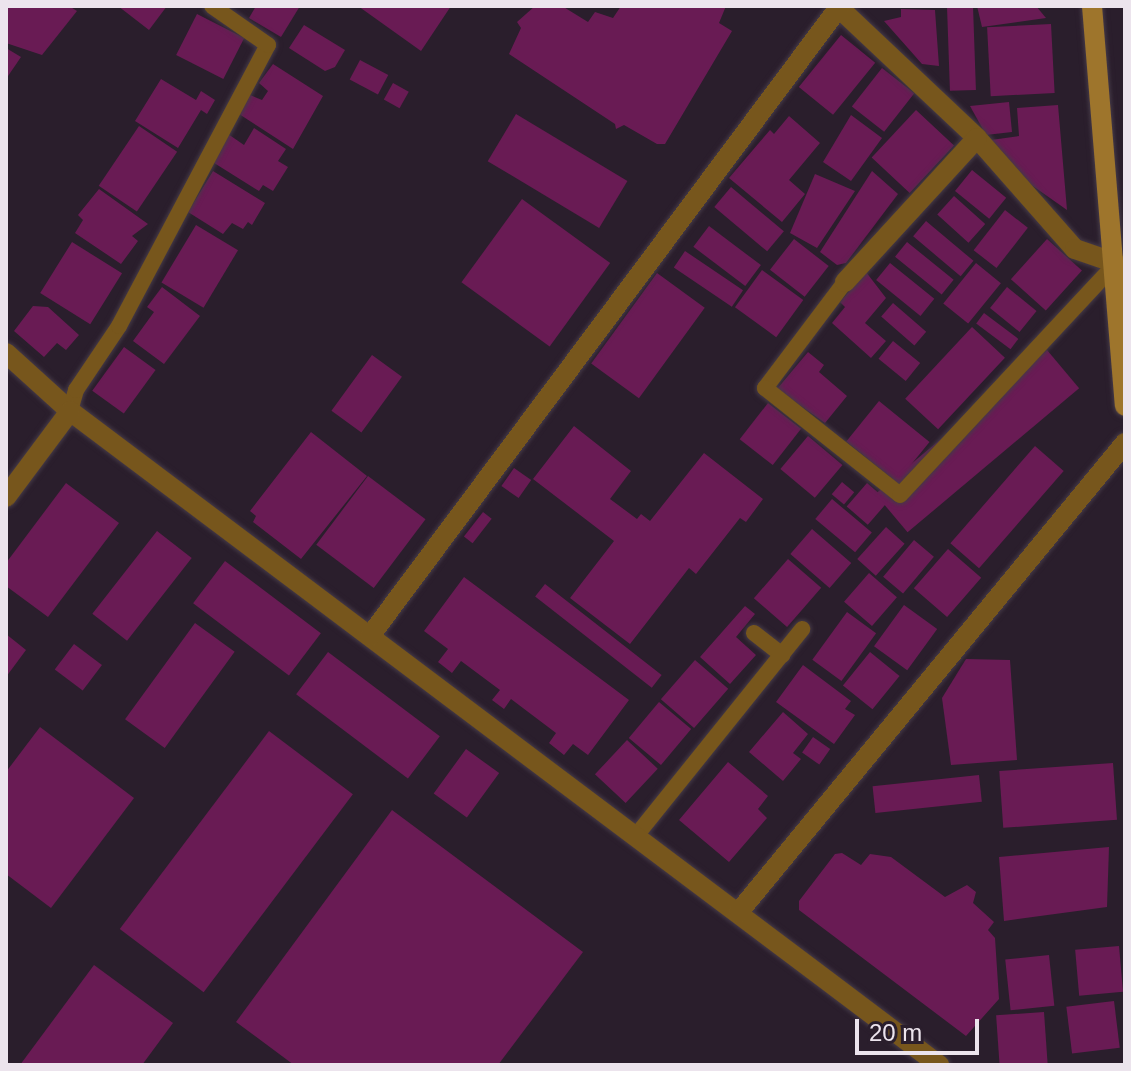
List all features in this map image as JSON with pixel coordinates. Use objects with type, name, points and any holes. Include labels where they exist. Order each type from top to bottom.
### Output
[{"type":"street","points":[[370,636],[838,6],[977,138],[1075,249],[1116,263]]},
{"type":"street","points":[[1092,6],[1116,263],[1125,406]]},
{"type":"street","points":[[845,282],[977,138]]},
{"type":"street","points":[[6,353],[70,411],[939,1065]]},
{"type":"street","points":[[6,497],[70,411]]},
{"type":"street","points":[[738,913],[1125,443]]},
{"type":"lane","points":[[70,411],[76,390],[119,326],[268,45],[212,6]]},
{"type":"lane","points":[[845,282],[765,388],[900,495],[1116,263]]},
{"type":"lane","points":[[635,837],[802,629]]},
{"type":"lane","points":[[754,633],[782,655]]},
{"type":"building","points":[[6,6],[69,6],[77,11],[42,55],[6,43]]},
{"type":"building","points":[[118,6],[167,6],[149,30]]},
{"type":"building","points":[[256,6],[300,6],[281,37],[249,18]]},
{"type":"building","points":[[358,6],[451,6],[421,51]]},
{"type":"building","points":[[535,6],[562,6],[588,22],[595,12],[613,18],[621,6],[726,6],[719,23],[732,31],[665,144],[657,144],[624,125],[616,129],[615,124],[509,54],[521,28],[517,22]]},
{"type":"building","points":[[973,6],[976,90],[950,91],[947,7]]},
{"type":"building","points":[[977,6],[1036,6],[1046,18],[982,27]]},
{"type":"building","points":[[901,9],[935,10],[939,66],[922,64],[884,21],[901,17]]},
{"type":"building","points":[[197,14],[244,38],[223,79],[176,55]]},
{"type":"building","points":[[1051,24],[1055,93],[991,96],[987,27]]},
{"type":"building","points":[[304,25],[345,50],[335,67],[325,71],[289,48]]},
{"type":"building","points":[[841,35],[875,63],[833,115],[799,87]]},
{"type":"building","points":[[6,48],[21,57],[6,79]]},
{"type":"building","points":[[360,60],[388,75],[378,94],[350,79]]},
{"type":"building","points":[[273,64],[323,96],[293,149],[239,114],[250,95],[262,100],[268,91],[259,83]]},
{"type":"building","points":[[882,68],[914,93],[884,132],[852,107]]},
{"type":"building","points":[[161,79],[196,100],[201,91],[215,100],[207,114],[201,110],[178,148],[135,121]]},
{"type":"building","points":[[393,83],[409,92],[400,108],[384,100]]},
{"type":"building","points":[[1009,102],[1012,132],[986,135],[970,106]]},
{"type":"building","points":[[1058,105],[1067,210],[1030,184],[991,140],[1019,136],[1017,108]]},
{"type":"building","points":[[916,110],[954,145],[910,193],[872,158]]},
{"type":"building","points":[[516,114],[627,181],[599,228],[488,161]]},
{"type":"building","points":[[851,115],[882,138],[851,181],[823,162]]},
{"type":"building","points":[[789,116],[820,143],[789,180],[805,194],[782,222],[729,178],[770,130],[774,134]]},
{"type":"building","points":[[139,126],[177,152],[137,211],[99,186]]},
{"type":"building","points":[[254,128],[286,149],[278,161],[288,167],[273,191],[263,185],[259,191],[211,161],[228,134],[244,145]]},
{"type":"building","points":[[972,170],[1006,198],[989,219],[955,191]]},
{"type":"building","points":[[213,171],[265,203],[252,225],[248,222],[243,229],[232,223],[223,234],[188,212]]},
{"type":"building","points":[[872,171],[898,194],[846,263],[837,265],[820,252]]},
{"type":"building","points":[[815,174],[855,191],[817,248],[790,233]]},
{"type":"building","points":[[731,187],[784,231],[767,251],[714,207]]},
{"type":"building","points":[[99,189],[148,224],[132,236],[138,241],[121,264],[75,233],[83,220],[78,215]]},
{"type":"building","points":[[954,196],[985,224],[968,243],[937,215]]},
{"type":"building","points":[[522,199],[610,263],[550,346],[461,282]]},
{"type":"building","points":[[1005,210],[1028,228],[996,268],[974,250]]},
{"type":"building","points":[[926,221],[973,261],[961,276],[913,236]]},
{"type":"building","points":[[196,225],[238,250],[203,308],[161,282]]},
{"type":"building","points":[[709,226],[761,265],[745,286],[693,247]]},
{"type":"building","points":[[794,239],[829,266],[805,297],[770,270]]},
{"type":"building","points":[[1047,239],[1082,270],[1046,311],[1011,279]]},
{"type":"building","points":[[72,242],[122,273],[90,324],[40,293]]},
{"type":"building","points":[[907,242],[954,280],[942,295],[895,257]]},
{"type":"building","points":[[685,251],[743,290],[732,307],[674,268]]},
{"type":"building","points":[[890,263],[934,299],[920,316],[876,280]]},
{"type":"building","points":[[976,263],[1001,283],[968,324],[943,303]]},
{"type":"building","points":[[762,270],[803,300],[776,337],[735,307]]},
{"type":"building","points":[[866,272],[886,298],[865,323],[886,341],[871,358],[832,323],[845,307],[840,302]]},
{"type":"building","points":[[657,273],[705,308],[639,398],[591,364]]},
{"type":"building","points":[[162,287],[200,316],[164,364],[133,341],[154,312],[147,307]]},
{"type":"building","points":[[1007,287],[1037,311],[1020,332],[990,308]]},
{"type":"building","points":[[893,303],[926,332],[914,345],[881,317]]},
{"type":"building","points":[[33,306],[48,307],[79,335],[66,350],[57,343],[44,357],[14,331]]},
{"type":"building","points":[[984,313],[1018,339],[1011,349],[976,323]]},
{"type":"building","points":[[972,327],[1005,358],[938,429],[905,399]]},
{"type":"building","points":[[893,341],[920,363],[906,381],[879,359]]},
{"type":"building","points":[[124,347],[156,370],[124,414],[92,391]]},
{"type":"building","points":[[1047,350],[1079,388],[908,532],[875,494]]},
{"type":"building","points":[[808,352],[824,365],[819,372],[847,396],[825,423],[777,389]]},
{"type":"building","points":[[372,355],[402,377],[361,433],[331,411]]},
{"type":"building","points":[[879,401],[930,442],[897,482],[846,441]]},
{"type":"building","points":[[768,403],[801,429],[773,465],[740,439]]},
{"type":"building","points":[[574,426],[631,471],[610,499],[637,519],[641,514],[650,521],[704,453],[763,499],[746,522],[740,518],[696,574],[689,568],[630,644],[570,598],[614,541],[533,479]]},
{"type":"building","points":[[311,432],[367,476],[301,559],[253,522],[256,516],[250,511]]},
{"type":"building","points":[[808,436],[842,465],[815,498],[780,469]]},
{"type":"building","points":[[1035,446],[1064,471],[979,568],[950,543]]},
{"type":"building","points":[[514,468],[531,480],[519,498],[501,486]]},
{"type":"building","points":[[368,476],[426,519],[374,588],[316,545]]},
{"type":"building","points":[[842,482],[854,492],[844,505],[832,494]]},
{"type":"building","points":[[66,483],[119,523],[48,617],[6,586],[6,563]]},
{"type":"building","points":[[867,483],[888,501],[868,525],[847,506]]},
{"type":"building","points":[[832,499],[872,532],[855,552],[815,519]]},
{"type":"building","points":[[483,512],[492,519],[473,543],[464,536]]},
{"type":"building","points":[[886,527],[905,544],[876,576],[857,559]]},
{"type":"building","points":[[812,529],[851,563],[830,588],[790,554]]},
{"type":"building","points":[[157,531],[192,558],[127,641],[92,614]]},
{"type":"building","points":[[914,540],[934,557],[903,593],[883,577]]},
{"type":"building","points":[[948,549],[981,578],[947,617],[914,588]]},
{"type":"building","points":[[788,559],[821,588],[787,627],[754,598]]},
{"type":"building","points":[[225,561],[321,633],[289,676],[193,603]]},
{"type":"building","points":[[869,573],[897,597],[872,626],[844,602]]},
{"type":"building","points":[[464,577],[629,700],[588,755],[573,744],[564,755],[549,743],[556,733],[511,699],[504,709],[492,700],[500,690],[461,661],[452,673],[438,662],[448,649],[424,631]]},
{"type":"building","points":[[545,584],[662,675],[652,688],[535,597]]},
{"type":"building","points":[[904,605],[937,629],[907,670],[874,646]]},
{"type":"building","points":[[745,606],[755,614],[736,637],[756,655],[730,684],[700,657]]},
{"type":"building","points":[[847,612],[876,633],[841,681],[812,660]]},
{"type":"building","points":[[195,623],[235,652],[165,748],[125,719]]},
{"type":"building","points":[[6,634],[26,650],[6,677]]},
{"type":"building","points":[[74,644],[102,665],[83,691],[55,670]]},
{"type":"building","points":[[328,652],[440,736],[408,779],[296,694]]},
{"type":"building","points":[[870,652],[900,676],[872,709],[843,685]]},
{"type":"building","points":[[966,659],[1010,660],[1017,760],[951,765],[942,698]]},
{"type":"building","points":[[695,660],[728,689],[694,728],[661,699]]},
{"type":"building","points":[[803,665],[851,701],[845,709],[855,715],[834,744],[776,702]]},
{"type":"building","points":[[659,702],[691,729],[661,765],[629,738]]},
{"type":"building","points":[[783,712],[808,734],[793,753],[801,759],[783,781],[749,752]]},
{"type":"building","points":[[40,727],[134,798],[51,908],[6,874],[6,772]]},
{"type":"building","points":[[269,731],[353,794],[204,992],[120,929]]},
{"type":"building","points":[[813,737],[830,749],[819,765],[802,753]]},
{"type":"building","points":[[627,740],[658,769],[626,803],[595,774]]},
{"type":"building","points":[[466,749],[499,773],[467,818],[434,793]]},
{"type":"building","points":[[728,762],[768,796],[758,809],[767,818],[729,862],[679,820]]},
{"type":"building","points":[[1113,763],[1117,820],[1003,828],[999,771]]},
{"type":"building","points":[[979,775],[982,802],[875,813],[873,786]]},
{"type":"building","points":[[392,810],[583,952],[498,1065],[294,1065],[236,1022]]},
{"type":"building","points":[[1109,847],[1107,907],[1004,921],[999,857]]},
{"type":"building","points":[[842,853],[861,865],[870,854],[891,857],[945,897],[967,885],[976,892],[973,903],[994,922],[988,930],[995,938],[999,999],[966,1036],[799,910],[799,901],[835,854]]},
{"type":"building","points":[[1119,946],[1123,992],[1079,996],[1075,950]]},
{"type":"building","points":[[1049,955],[1054,1006],[1011,1010],[1005,960]]},
{"type":"building","points":[[94,965],[173,1023],[142,1065],[20,1065]]},
{"type":"building","points":[[1114,1001],[1120,1048],[1072,1053],[1066,1007]]},
{"type":"building","points":[[1044,1012],[1048,1065],[1000,1065],[996,1015]]}]
